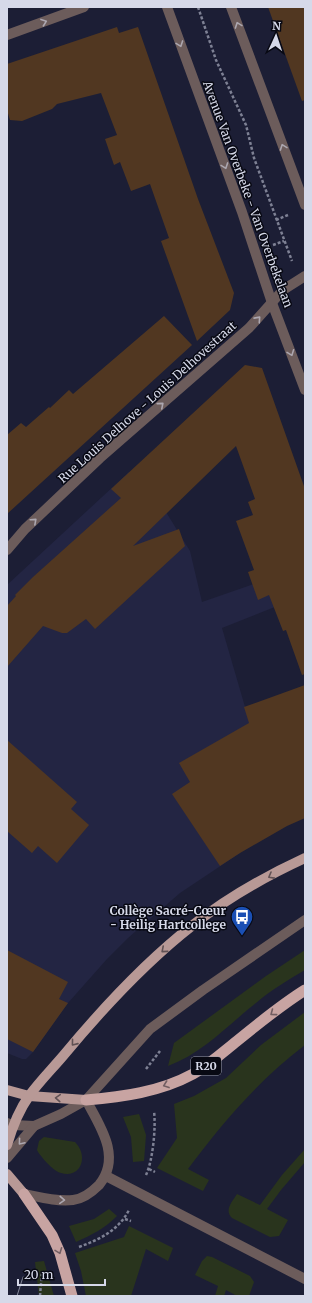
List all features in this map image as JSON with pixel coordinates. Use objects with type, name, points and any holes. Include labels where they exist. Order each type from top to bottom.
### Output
[{"type":"highway","name":"R20","points":[[86,1100],[118,1098],[150,1091],[192,1075],[208,1065],[256,1026],[305,990]]},
{"type":"highway","points":[[24,1194],[52,1235],[60,1253],[72,1296]]},
{"type":"main road","points":[[7,1145],[10,1124],[29,1096],[88,1025],[147,965],[187,930],[239,894],[305,858]]},
{"type":"main road","name":"R20","points":[[7,1090],[29,1096],[86,1100]]},
{"type":"main road","points":[[7,1174],[24,1194]]},
{"type":"street","points":[[7,35],[84,7]]},
{"type":"street","name":"Avenue Van Overbeke - Van Overbekelaan","points":[[167,7],[242,212],[272,303],[305,390]]},
{"type":"street","points":[[231,7],[305,205]]},
{"type":"street","name":"Rue Louis Delhove - Louis Delhovestraat","points":[[7,550],[25,529],[100,458],[249,328],[282,290],[305,276]]},
{"type":"street","points":[[7,1158],[34,1126],[61,1114],[86,1100],[150,1030],[203,990],[305,920]]},
{"type":"street","points":[[24,1194],[46,1198],[73,1200],[82,1198],[97,1187],[106,1176],[109,1164],[107,1143],[104,1134],[86,1100]]},
{"type":"street","points":[[10,1124],[34,1126]]},
{"type":"street","points":[[106,1176],[305,1279]]},
{"type":"path","points":[[198,7],[216,60],[246,125],[254,158],[294,267]]},
{"type":"path","points":[[269,247],[284,241]]},
{"type":"path","points":[[149,1169],[155,1172]]},
{"type":"path","points":[[124,1218],[131,1221]]},
{"type":"path","points":[[40,1296],[42,1266]]},
{"type":"shaded area","points":[[129,472],[166,512],[190,551],[202,602],[305,566],[305,595],[222,628],[262,765],[240,853],[180,893],[128,938],[68,1003],[33,1052],[26,1059],[22,1059],[7,1053],[7,585]]},
{"type":"green space","points":[[305,950],[305,970],[268,994],[215,1038],[193,1054],[168,1066],[174,1043],[266,976]]},
{"type":"green space","points":[[305,1012],[305,1045],[288,1058],[242,1102],[188,1169],[209,1180],[203,1191],[157,1168],[177,1138],[174,1104],[194,1096],[226,1078],[261,1045]]},
{"type":"green space","points":[[139,1114],[146,1135],[144,1161],[133,1162],[131,1137],[123,1117]]},
{"type":"green space","points":[[44,1137],[75,1142],[82,1154],[81,1165],[78,1170],[74,1173],[61,1173],[51,1166],[37,1150],[39,1141]]},
{"type":"green space","points":[[305,1149],[305,1162],[267,1209],[288,1220],[279,1236],[270,1237],[232,1218],[229,1209],[237,1194],[260,1205],[282,1175]]},
{"type":"green space","points":[[109,1209],[117,1216],[98,1231],[76,1242],[69,1226],[94,1219]]},
{"type":"green space","points":[[129,1226],[173,1248],[168,1261],[146,1249],[131,1296],[86,1296],[81,1271],[75,1253],[124,1237]]},
{"type":"green space","points":[[207,1256],[212,1257],[250,1276],[254,1282],[249,1296],[237,1296],[226,1290],[224,1296],[215,1296],[218,1286],[195,1275],[202,1261]]},
{"type":"green space","points":[[44,1261],[54,1296],[39,1296],[35,1262]]},
{"type":"building","points":[[268,7],[305,7],[305,100],[302,101]]},
{"type":"building","points":[[117,27],[119,33],[138,27],[198,199],[234,293],[230,310],[197,341],[161,241],[169,238],[150,184],[131,191],[120,162],[114,165],[105,139],[117,135],[101,93],[57,104],[52,109],[22,121],[10,120],[7,110],[7,64]]},
{"type":"building","points":[[164,316],[192,345],[7,514],[7,435],[21,423],[26,427],[49,407],[50,408],[69,390],[73,394]]},
{"type":"building","points":[[245,365],[262,368],[305,489],[305,674],[302,675],[286,630],[283,631],[269,595],[258,600],[248,572],[254,570],[236,521],[253,515],[248,502],[255,499],[236,446],[133,546],[179,529],[185,546],[95,629],[86,619],[67,633],[62,633],[43,626],[7,667],[7,606],[16,596],[15,595],[121,498],[111,489]]},
{"type":"building","points":[[305,685],[305,818],[287,826],[220,866],[172,794],[190,782],[179,763],[249,723],[244,707]]},
{"type":"building","points":[[7,740],[77,802],[71,809],[89,825],[57,863],[38,846],[32,853],[7,831]]},
{"type":"building","points":[[7,950],[68,982],[59,999],[68,1003],[33,1052],[7,1039]]},
{"type":"tram line","points":[[17,1296],[23,1277]]},
{"type":"place","name":"Collège Sacré-Cœur - Heilig Hartcollege","points":[[242,936]]}]
